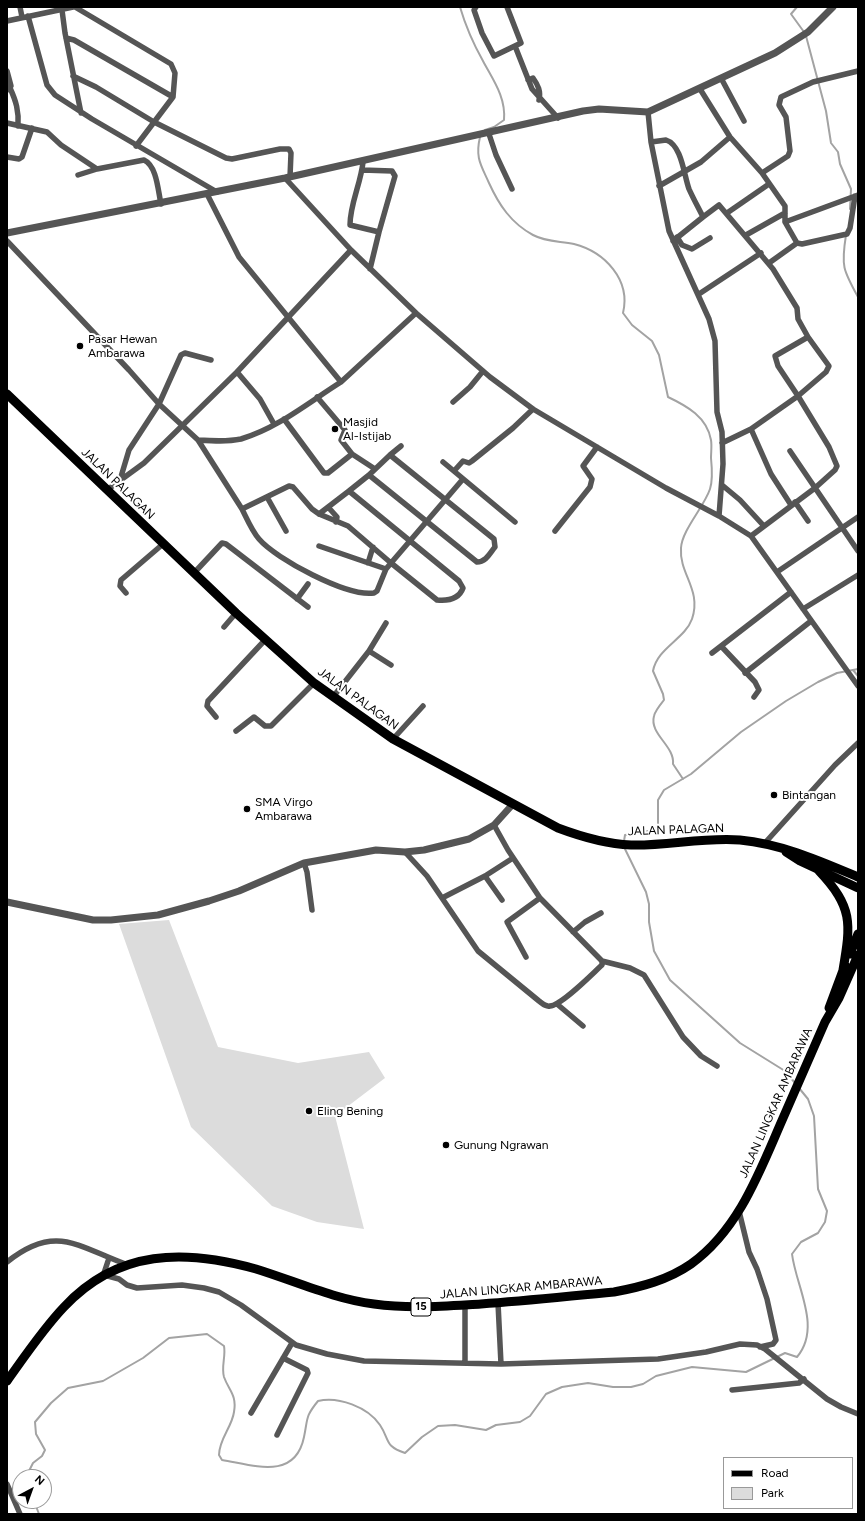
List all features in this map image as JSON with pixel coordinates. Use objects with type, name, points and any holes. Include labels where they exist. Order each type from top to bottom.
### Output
[{"type":"main road","name":"JALAN PALAGAN","points":[[7,394],[265,640],[332,697],[393,739],[558,828],[585,838],[632,845],[713,839],[741,840],[803,854],[858,877]]},
{"type":"main road","name":"JALAN PALAGAN","points":[[782,849],[800,862],[858,888]]},
{"type":"main road","points":[[820,870],[842,900],[848,917],[849,936],[846,972]]},
{"type":"main road","name":"JALAN LINGKAR AMBARAWA","points":[[7,1381],[64,1306],[82,1290],[103,1276],[127,1265],[148,1258],[171,1256],[200,1257],[256,1270],[347,1299],[372,1304],[405,1307],[498,1303],[614,1292],[639,1288],[665,1278],[690,1265],[709,1250],[727,1229],[739,1211],[757,1177],[846,972],[858,934]]},
{"type":"main road","name":"JALAN LINGKAR AMBARAWA","points":[[846,972],[858,955]]},
{"type":"main road","name":"15","points":[[846,972],[858,961]]},
{"type":"street","points":[[20,7],[25,17],[47,85],[55,95],[81,113],[136,146],[217,192]]},
{"type":"street","points":[[7,21],[74,7],[171,64],[175,73],[173,97],[136,146]]},
{"type":"street","points":[[476,7],[474,10],[482,33],[492,55],[495,56],[521,43],[507,7]]},
{"type":"street","points":[[7,233],[288,178],[599,109],[648,112],[775,53],[805,33],[833,7]]},
{"type":"street","points":[[62,10],[81,113]]},
{"type":"street","points":[[66,38],[74,40],[173,97]]},
{"type":"street","points":[[515,46],[532,89],[540,100],[558,118]]},
{"type":"street","points":[[7,71],[10,82],[8,89],[16,101],[18,126]]},
{"type":"street","points":[[762,173],[788,156],[790,151],[786,117],[779,104],[779,101],[786,94],[813,82],[858,71]]},
{"type":"street","points":[[73,76],[96,87],[154,122],[226,158],[232,159],[286,148],[290,150],[291,153],[288,178],[350,250],[416,312],[483,371],[533,409],[666,488],[719,516],[751,536],[858,686]]},
{"type":"street","points":[[721,78],[744,121]]},
{"type":"street","points":[[700,89],[730,137],[762,173],[785,206],[785,222],[797,243]]},
{"type":"street","points":[[648,112],[651,142],[668,230],[682,245],[692,249],[710,238]]},
{"type":"street","points":[[7,123],[48,132],[61,145],[97,169]]},
{"type":"street","points":[[7,157],[19,159],[22,157],[32,128]]},
{"type":"street","points":[[483,135],[496,155],[512,189]]},
{"type":"street","points":[[659,186],[701,162],[730,137]]},
{"type":"street","points":[[651,142],[669,140],[686,170],[690,190],[703,216]]},
{"type":"street","points":[[78,175],[97,169],[144,160],[148,162],[152,168],[161,204]]},
{"type":"street","points":[[363,162],[352,206],[350,225],[379,232]]},
{"type":"street","points":[[362,170],[392,171],[395,176],[370,269]]},
{"type":"street","points":[[727,213],[769,184]]},
{"type":"street","points":[[207,194],[240,257],[341,382]]},
{"type":"street","points":[[769,263],[797,243],[802,244],[846,235],[850,228],[853,196],[785,222]]},
{"type":"street","points":[[675,239],[719,205],[769,263],[797,308],[798,319],[808,337],[829,369],[798,396],[751,429],[722,443]]},
{"type":"street","points":[[746,235],[785,213]]},
{"type":"street","points":[[675,239],[710,319],[715,342],[717,412],[722,443],[722,485],[719,516]]},
{"type":"street","points":[[7,241],[160,404],[198,440],[242,509],[258,538],[270,549],[315,576],[332,584],[351,590],[374,593],[377,591],[386,569],[463,479]]},
{"type":"street","points":[[107,490],[144,463],[237,372],[350,250]]},
{"type":"street","points":[[699,294],[761,253]]},
{"type":"street","points":[[198,440],[225,441],[242,438],[284,419],[341,382],[416,312]]},
{"type":"street","points":[[751,536],[814,488],[838,466],[829,447],[778,366],[775,356],[808,337]]},
{"type":"street","points":[[120,480],[129,450],[160,404],[181,355],[185,353],[211,360]]},
{"type":"street","points":[[453,402],[483,371]]},
{"type":"street","points":[[237,372],[260,399],[274,424]]},
{"type":"street","points":[[317,397],[345,430],[340,438],[352,454],[375,469]]},
{"type":"street","points":[[454,471],[463,461],[469,463],[472,461],[513,428],[533,409]]},
{"type":"street","points":[[284,419],[324,473],[328,473],[352,454]]},
{"type":"street","points":[[751,429],[771,474],[793,504],[808,521]]},
{"type":"street","points":[[319,514],[369,475],[401,446]]},
{"type":"street","points":[[555,531],[590,487],[592,479],[582,466],[597,447]]},
{"type":"street","points":[[790,451],[858,552]]},
{"type":"street","points":[[369,475],[477,562],[481,562],[487,558],[495,547],[495,542],[490,536],[390,455]]},
{"type":"street","points":[[443,462],[514,522]]},
{"type":"street","points":[[722,485],[740,500],[763,526]]},
{"type":"street","points":[[242,509],[289,486],[293,486],[319,514],[348,526],[437,600],[449,600],[459,595],[463,585],[349,491]]},
{"type":"street","points":[[267,497],[286,531]]},
{"type":"street","points":[[328,507],[337,517],[336,522]]},
{"type":"street","points":[[777,572],[858,517]]},
{"type":"street","points":[[194,573],[222,543],[226,544],[308,608]]},
{"type":"street","points":[[126,593],[120,586],[121,580],[163,544]]},
{"type":"street","points":[[319,546],[386,569]]},
{"type":"street","points":[[368,562],[372,547]]},
{"type":"street","points":[[803,609],[858,575]]},
{"type":"street","points":[[297,599],[308,584]]},
{"type":"street","points":[[712,653],[791,592]]},
{"type":"street","points":[[224,627],[236,613]]},
{"type":"street","points":[[746,673],[811,621]]},
{"type":"street","points":[[332,697],[369,651],[386,623]]},
{"type":"street","points":[[216,717],[207,706],[208,701],[265,640]]},
{"type":"street","points":[[721,646],[755,682],[759,690],[754,697]]},
{"type":"street","points":[[369,651],[391,665]]},
{"type":"street","points":[[236,731],[254,717],[265,726],[271,726],[314,683]]},
{"type":"street","points":[[393,739],[423,706]]},
{"type":"street","points":[[764,844],[858,743]]},
{"type":"street","points":[[7,902],[93,920],[111,920],[158,915],[239,891],[304,863],[376,850],[405,852],[469,839],[494,825],[513,804]]},
{"type":"street","points":[[494,825],[513,858],[540,898],[602,961],[630,968],[644,975],[683,1037],[701,1056],[717,1066]]},
{"type":"street","points":[[405,852],[427,876],[478,951],[545,1006],[557,1004],[602,965],[602,961]]},
{"type":"street","points":[[442,898],[485,876],[513,858]]},
{"type":"street","points":[[304,863],[307,872],[312,910]]},
{"type":"street","points":[[485,876],[502,900]]},
{"type":"street","points":[[526,957],[507,922],[540,898]]},
{"type":"street","points":[[573,932],[585,922],[601,913]]},
{"type":"street","points":[[557,1004],[583,1026]]},
{"type":"street","points":[[739,1211],[749,1252],[757,1268],[767,1299],[776,1340],[773,1344],[760,1347]]},
{"type":"street","points":[[7,1262],[22,1250],[43,1242],[62,1240],[74,1242],[127,1265],[120,1279]]},
{"type":"street","points":[[109,1258],[103,1276],[120,1279],[127,1285],[137,1288],[182,1285],[219,1292],[241,1305],[292,1343],[326,1354],[364,1361],[501,1364],[658,1359],[706,1352],[740,1344],[749,1344],[760,1347],[804,1379],[827,1399],[858,1414]]},
{"type":"street","points":[[498,1303],[501,1364]]},
{"type":"street","points":[[465,1305],[465,1363]]},
{"type":"street","points":[[250,1413],[292,1343]]},
{"type":"street","points":[[277,1435],[308,1373],[307,1370],[301,1366],[283,1358]]},
{"type":"street","points":[[732,1390],[799,1383],[804,1379]]},
{"type":"street","points":[[7,1484],[20,1514]]},
{"type":"green space","points":[[169,920],[218,1047],[298,1063],[369,1052],[385,1078],[335,1116],[364,1229],[317,1222],[272,1206],[191,1127],[119,924]]},
{"type":"waterway","points":[[460,7],[473,41],[495,82],[503,104],[504,120],[494,127],[485,130]]},
{"type":"waterway","points":[[797,7],[791,14],[804,32]]},
{"type":"waterway","points":[[806,36],[826,111],[831,143],[838,152],[840,164],[851,189],[850,209]]},
{"type":"waterway","points":[[480,137],[478,151],[481,166],[506,213],[518,225],[533,235],[543,239],[574,244],[585,248],[596,254],[613,269],[623,289],[623,313],[632,325],[652,341],[659,355],[668,397],[689,408],[695,413],[701,419],[709,432],[711,440],[711,485],[707,496],[685,534],[681,548],[683,566],[694,599],[692,619],[684,632],[660,656],[653,671],[664,700],[658,708],[653,722],[655,729],[670,751],[673,758],[673,764],[683,779]]},
{"type":"waterway","points":[[846,235],[844,268],[858,297]]},
{"type":"waterway","points":[[624,841],[625,835],[654,830],[658,826],[658,800],[664,790],[691,774],[741,732],[786,701],[818,682],[837,673],[858,669]]},
{"type":"waterway","points":[[853,670],[858,676]]},
{"type":"waterway","points":[[624,847],[646,892],[649,904],[649,922],[654,951],[670,980],[740,1043],[785,1071],[795,1083]]},
{"type":"waterway","points":[[30,1469],[33,1463],[42,1456],[45,1450],[36,1434],[35,1422],[51,1403],[68,1388],[103,1381],[143,1358],[169,1338],[207,1334],[224,1346],[223,1373],[232,1393],[235,1406],[233,1417],[223,1438],[219,1455],[222,1460],[259,1467],[282,1465],[292,1460],[299,1451],[309,1414],[318,1401],[334,1400],[352,1404],[360,1408],[368,1413],[380,1425],[390,1445],[405,1453],[422,1437],[438,1426],[455,1425],[486,1430],[496,1425],[520,1422],[530,1416],[546,1394],[562,1387],[588,1383],[613,1387],[631,1387],[643,1384],[656,1376],[692,1367],[746,1372],[785,1353],[797,1357],[804,1345],[807,1333],[807,1320],[792,1254],[801,1242],[818,1233],[825,1222],[827,1211],[818,1189],[814,1116],[808,1099],[799,1088]]},
{"type":"waterway","points":[[37,1509],[39,1514]]},
{"type":"place","name":"Pasar Hewan Ambarawa","points":[[80,346]]},
{"type":"place","name":"Masjid Al-Istijab","points":[[335,429]]},
{"type":"place","name":"Bintangan","points":[[774,795]]},
{"type":"place","name":"SMA Virgo Ambarawa","points":[[247,809]]},
{"type":"place","name":"Eling Bening","points":[[309,1111]]},
{"type":"place","name":"Gunung Ngrawan","points":[[446,1145]]}]
